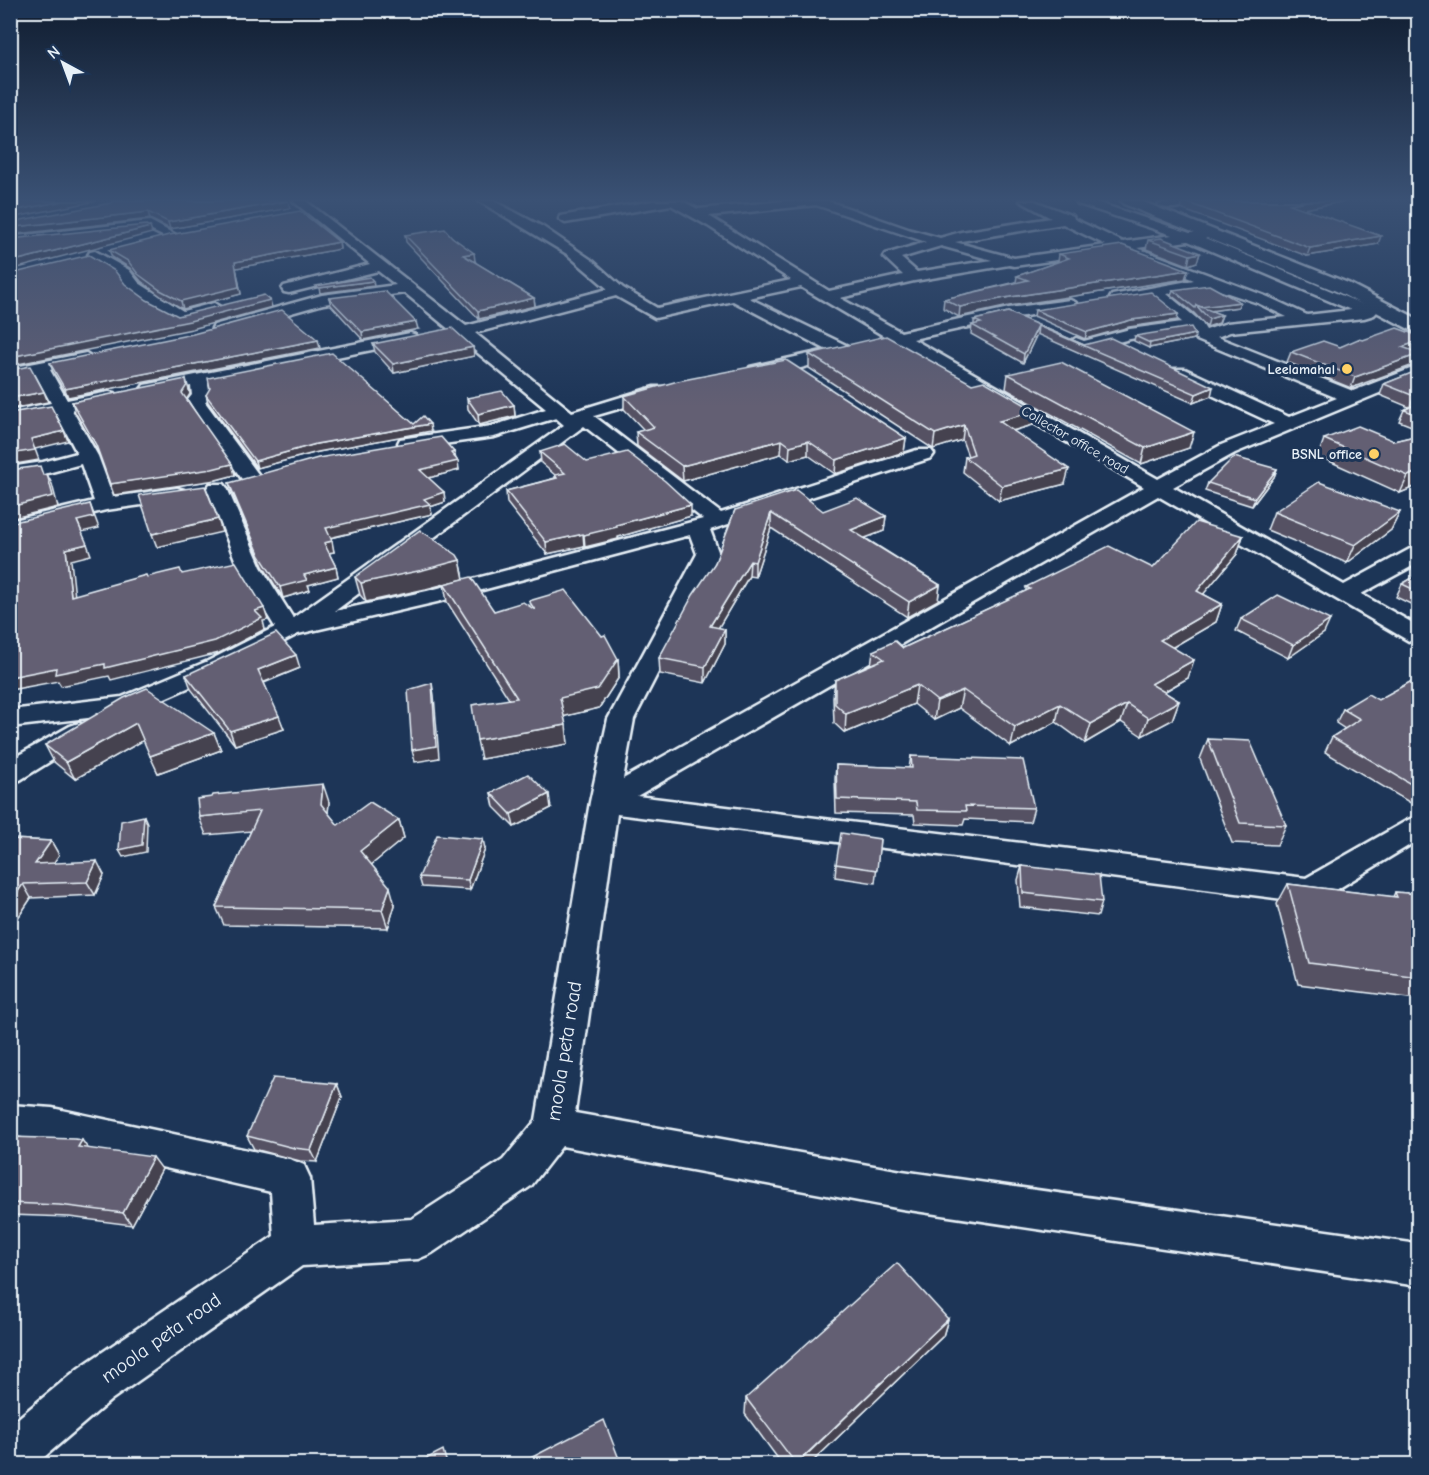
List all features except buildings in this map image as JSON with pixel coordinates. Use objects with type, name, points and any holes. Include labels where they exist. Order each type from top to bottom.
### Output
[{"type":"main road","points":[[1299,270],[1342,287],[1419,326]]},
{"type":"main road","points":[[1330,270],[1419,308]]},
{"type":"street","points":[[118,270],[124,273],[134,286],[181,316],[225,305]]},
{"type":"street","points":[[270,294],[366,270]]},
{"type":"street","points":[[386,270],[408,288],[447,332],[558,411],[578,420],[708,524]]},
{"type":"street","points":[[598,270],[618,291],[655,313],[802,282]]},
{"type":"street","name":"Collector office road","points":[[783,270],[1157,488],[1419,636]]},
{"type":"street","points":[[906,270],[914,277]]},
{"type":"street","points":[[827,297],[914,277],[962,270]]},
{"type":"street","points":[[1179,270],[1263,300],[1304,319]]},
{"type":"street","points":[[1268,270],[1369,312]]},
{"type":"street","points":[[1102,300],[1211,282]]},
{"type":"street","points":[[206,332],[322,300],[408,288]]},
{"type":"street","points":[[10,417],[447,332],[618,291]]},
{"type":"street","points":[[1155,292],[1199,331],[1351,397]]},
{"type":"street","points":[[736,297],[840,351]]},
{"type":"street","points":[[742,373],[789,365],[899,337],[1009,314],[1081,303]]},
{"type":"street","points":[[1062,337],[1083,346],[1111,339],[1369,312],[1395,313]]},
{"type":"street","points":[[1009,314],[1041,328]]},
{"type":"street","points":[[1111,339],[1131,349]]},
{"type":"street","points":[[10,373],[106,354]]},
{"type":"street","points":[[10,356],[24,360],[34,369],[62,406],[88,456],[106,504]]},
{"type":"street","points":[[789,365],[808,377]]},
{"type":"street","points":[[1162,365],[1289,424]]},
{"type":"street","points":[[604,802],[1228,449],[1419,371]]},
{"type":"street","points":[[199,379],[201,396],[196,401],[251,478]]},
{"type":"street","points":[[10,773],[125,705],[217,666],[311,618],[578,420],[674,387]]},
{"type":"street","points":[[389,447],[494,431],[558,411]]},
{"type":"street","points":[[289,629],[429,597],[708,524],[924,454],[905,441]]},
{"type":"street","points":[[10,473],[44,468],[88,456]]},
{"type":"street","points":[[10,528],[106,504],[217,488],[273,472]]},
{"type":"street","points":[[217,488],[254,575],[289,629]]},
{"type":"street","name":"moola peta road","points":[[10,1456],[94,1384],[295,1246],[418,1239],[517,1173],[554,1127],[604,802],[621,719],[708,554],[708,524]]},
{"type":"street","points":[[1344,594],[1419,554]]},
{"type":"street","points":[[10,719],[125,705]]},
{"type":"street","points":[[604,802],[1354,896]]},
{"type":"street","points":[[1311,890],[1419,827]]},
{"type":"street","points":[[10,1122],[52,1125],[290,1178],[295,1246]]},
{"type":"street","points":[[554,1127],[902,1190],[1419,1265]]},
{"type":"place","name":"Leelamahal","points":[[1347,369]]},
{"type":"place","name":"BSNL office","points":[[1374,454]]}]
